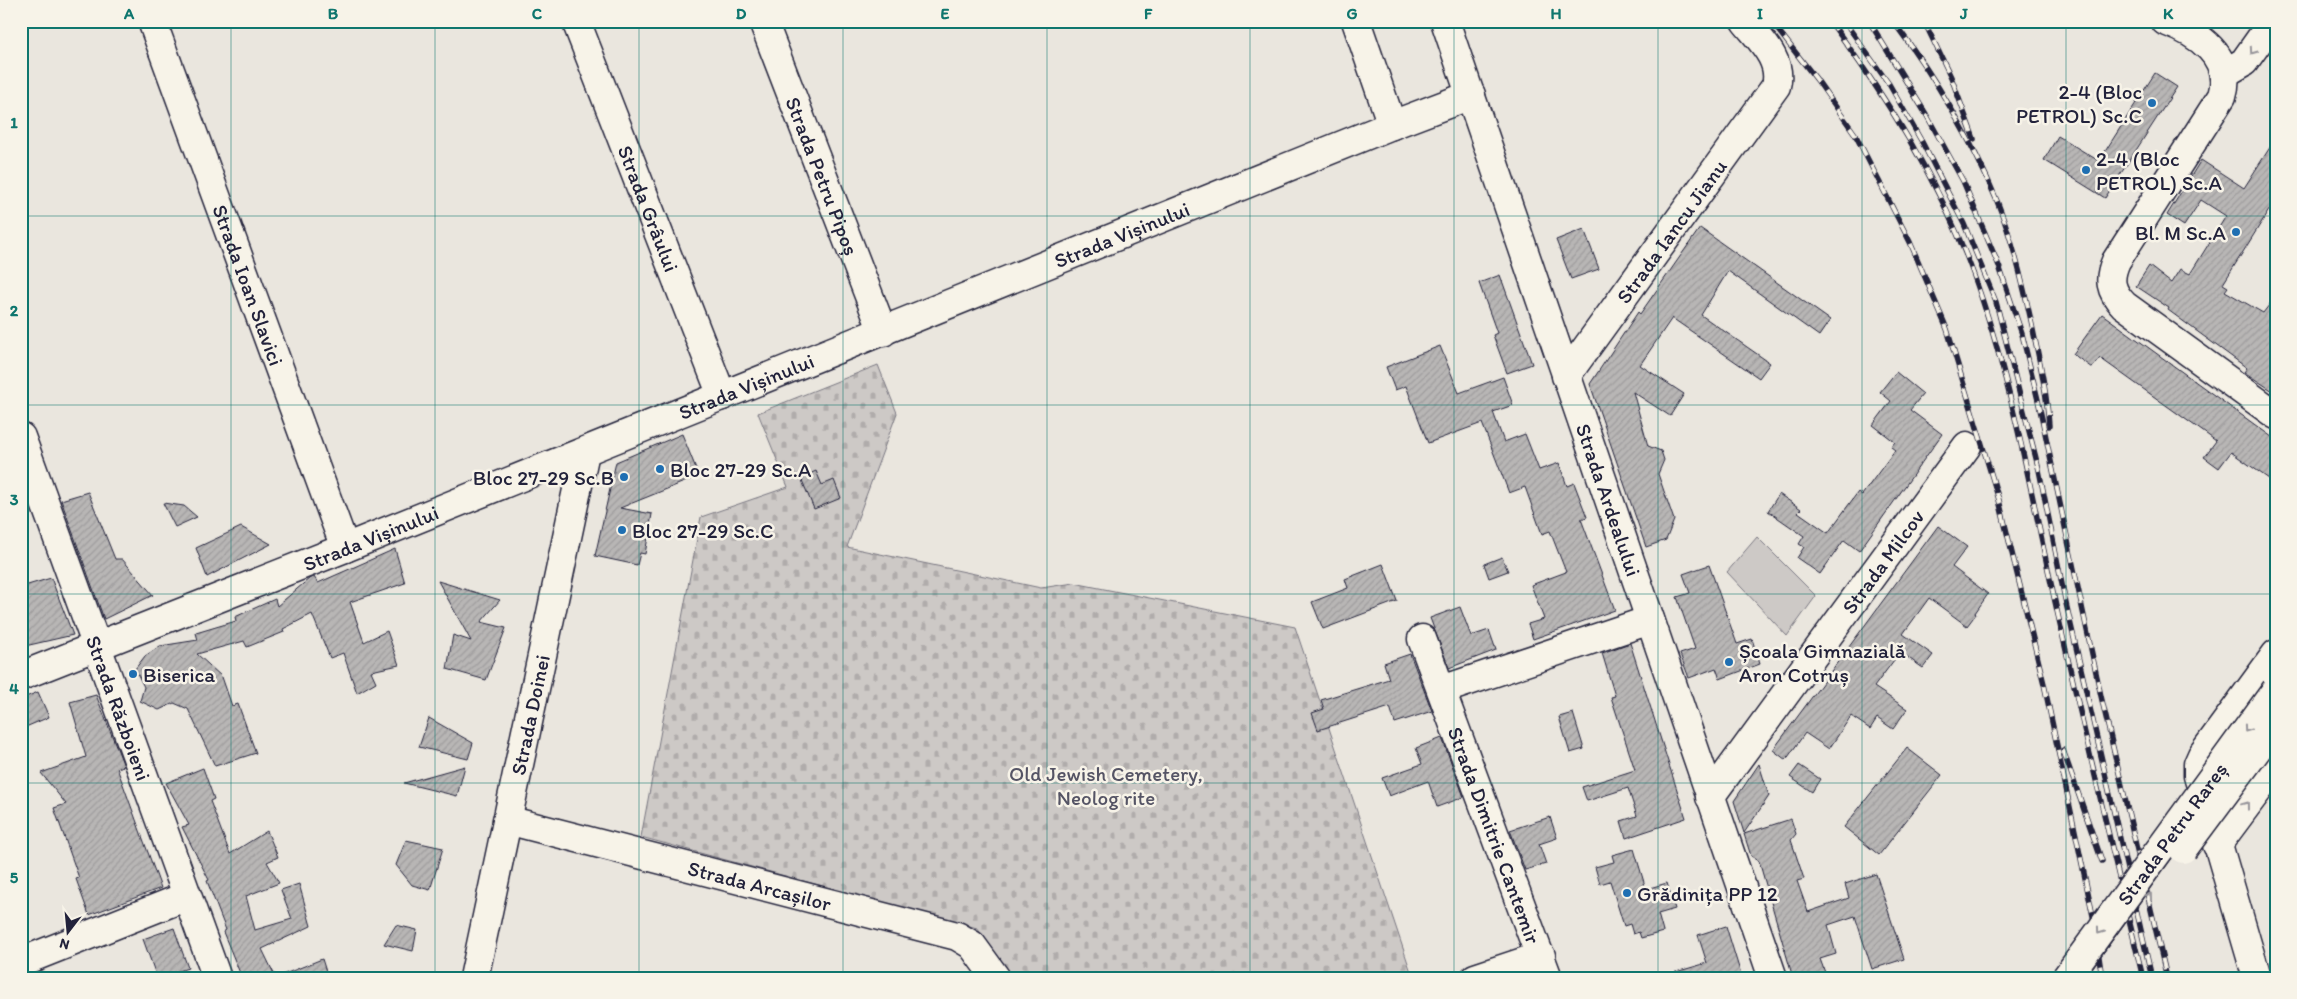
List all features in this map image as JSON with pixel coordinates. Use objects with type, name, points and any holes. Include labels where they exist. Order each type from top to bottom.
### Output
[{"type":"street","name":"Strada Ioan Slavici","points":[[152,21],[345,548]]},
{"type":"street","name":"Strada Grâului","points":[[576,21],[722,396]]},
{"type":"street","name":"Strada Petru Pipoș","points":[[763,21],[882,332]]},
{"type":"street","points":[[1356,21],[1392,125]]},
{"type":"street","name":"Strada Ardealului","points":[[1446,21],[1773,978]]},
{"type":"street","name":"Strada Iancu Jianu","points":[[1566,376],[1776,86],[1778,78],[1775,61],[1745,21]]},
{"type":"street","points":[[2165,21],[2183,28],[2208,47],[2220,60],[2225,73],[2226,84],[2222,96],[2128,241],[2111,272],[2110,285],[2116,297],[2124,305],[2276,415]]},
{"type":"street","points":[[2225,73],[2244,62],[2273,21]]},
{"type":"street","name":"Strada Vișinului","points":[[21,676],[585,452],[1392,125],[1471,95]]},
{"type":"street","name":"Strada Războieni","points":[[21,436],[217,978]]},
{"type":"street","name":"Strada Milcov","points":[[1710,797],[1967,446]]},
{"type":"street","name":"Strada Doinei","points":[[474,978],[585,452]]},
{"type":"street","points":[[1442,690],[1650,620]]},
{"type":"street","name":"Strada Dimitrie Cantemir","points":[[1422,639],[1544,967]]},
{"type":"street","points":[[2257,978],[2217,845],[2198,776],[2198,764],[2202,755],[2276,654]]},
{"type":"street","name":"Strada Petru Rareș","points":[[2066,978],[2276,690]]},
{"type":"street","name":"Strada Petru Rareș","points":[[2090,978],[2276,724]]},
{"type":"street","points":[[2217,845],[2276,766]]},
{"type":"street","name":"Strada Arcașilor","points":[[507,820],[957,936],[972,945],[996,978]]},
{"type":"street","points":[[21,962],[187,896]]},
{"type":"street","points":[[1475,978],[1544,967]]},
{"type":"green space","name":"Old Jewish Cemetery, Neolog rite","points":[[878,365],[897,413],[847,547],[1041,588],[1074,583],[1295,627],[1413,978],[1013,978],[977,928],[641,837],[701,517],[788,487],[758,413]]},
{"type":"green space","points":[[1757,537],[1816,596],[1787,636],[1727,572]]},
{"type":"building","points":[[2155,73],[2177,87],[2105,198],[2044,160],[2058,136],[2099,161]]},
{"type":"building","points":[[2276,138],[2276,199],[2223,284],[2228,287],[2225,291],[2263,313],[2276,296],[2276,393],[2244,372],[2247,368],[2168,310],[2169,308],[2136,286],[2149,266],[2171,283],[2180,269],[2190,274],[2226,216],[2201,200],[2184,226],[2167,215],[2201,160],[2244,188]]},
{"type":"building","points":[[1700,228],[1830,320],[1819,336],[1728,271],[1701,315],[1770,363],[1759,378],[1672,318],[1640,365],[1684,394],[1670,416],[1633,392],[1648,446],[1661,451],[1664,460],[1658,474],[1674,520],[1666,540],[1646,547],[1590,384],[1638,312],[1640,314]]},
{"type":"building","points":[[1584,229],[1599,269],[1571,279],[1556,240]]},
{"type":"building","points":[[1500,275],[1532,364],[1507,373],[1493,335],[1497,333],[1479,283]]},
{"type":"building","points":[[2102,314],[2276,440],[2276,484],[2231,452],[2219,468],[2204,457],[2216,441],[2100,358],[2092,368],[2073,354]]},
{"type":"building","points":[[1440,346],[1459,393],[1503,377],[1513,405],[1493,412],[1504,442],[1525,434],[1539,470],[1559,463],[1567,486],[1574,483],[1587,517],[1581,519],[1615,610],[1533,639],[1528,624],[1544,619],[1531,585],[1566,572],[1550,531],[1542,534],[1525,487],[1509,493],[1482,423],[1428,443],[1406,386],[1395,390],[1386,367]]},
{"type":"building","points":[[1896,372],[1923,394],[1910,410],[1942,434],[1859,551],[1844,540],[1820,574],[1797,558],[1804,547],[1799,544],[1804,536],[1768,511],[1779,494],[1801,509],[1798,512],[1828,533],[1858,492],[1862,495],[1895,450],[1891,447],[1895,442],[1873,425],[1891,401],[1880,392]]},
{"type":"building","points":[[682,434],[699,476],[620,508],[652,514],[645,554],[640,553],[637,565],[595,556],[616,462]]},
{"type":"building","points":[[816,471],[822,485],[834,480],[841,498],[814,509],[801,478]]},
{"type":"building","points":[[88,492],[115,559],[122,559],[153,595],[104,619],[61,500]]},
{"type":"building","points":[[163,503],[184,506],[197,517],[175,527]]},
{"type":"building","points":[[1938,526],[1967,547],[1952,567],[1988,594],[1976,614],[1967,626],[1929,598],[1903,634],[1933,655],[1923,668],[1900,652],[1874,687],[1907,709],[1893,729],[1877,718],[1870,729],[1851,716],[1829,749],[1805,733],[1786,760],[1773,750]]},
{"type":"building","points":[[241,527],[271,544],[207,577],[196,548]]},
{"type":"building","points":[[395,549],[405,583],[350,602],[364,642],[387,631],[399,665],[371,671],[376,682],[357,693],[343,653],[330,658],[312,614],[283,629],[284,632],[247,647],[244,641],[197,654],[222,677],[232,706],[238,704],[256,753],[215,766],[188,709],[174,703],[159,710],[140,701],[144,687],[135,669],[145,656],[160,646],[198,640],[196,633],[236,621],[235,617],[275,599],[277,606],[310,578],[314,577],[318,583]]},
{"type":"building","points":[[1502,557],[1508,571],[1489,578],[1484,564]]},
{"type":"building","points":[[1383,564],[1397,601],[1323,629],[1312,602],[1348,588],[1345,579]]},
{"type":"building","points":[[1709,565],[1737,644],[1752,639],[1760,664],[1720,679],[1716,668],[1689,678],[1680,654],[1695,649],[1677,597],[1690,593],[1683,574]]},
{"type":"building","points":[[51,578],[73,635],[25,646],[21,633],[21,587]]},
{"type":"building","points":[[438,581],[500,600],[481,622],[506,628],[486,680],[447,669],[453,635],[471,641]]},
{"type":"building","points":[[1460,607],[1471,636],[1489,630],[1496,650],[1449,668],[1430,618]]},
{"type":"building","points":[[1630,643],[1686,818],[1626,838],[1621,821],[1637,816],[1628,788],[1587,801],[1582,787],[1635,770],[1611,697],[1615,696],[1602,653]]},
{"type":"building","points":[[1410,654],[1432,711],[1395,723],[1390,707],[1318,730],[1312,713],[1324,709],[1321,700],[1389,679],[1384,663]]},
{"type":"building","points":[[38,692],[49,717],[21,729],[21,699]]},
{"type":"building","points":[[96,695],[124,766],[117,768],[161,888],[89,915],[76,879],[79,878],[54,808],[66,804],[41,773],[86,757],[70,702]]},
{"type":"building","points":[[1573,713],[1584,749],[1570,753],[1559,717]]},
{"type":"building","points":[[429,718],[473,743],[468,759],[419,747]]},
{"type":"building","points":[[1442,738],[1464,797],[1437,807],[1428,781],[1389,796],[1382,778],[1422,764],[1416,748]]},
{"type":"building","points":[[1907,748],[1942,775],[1879,855],[1844,827]]},
{"type":"building","points":[[1759,764],[1769,796],[1744,833],[1734,801]]},
{"type":"building","points":[[1799,765],[1820,779],[1812,792],[1790,777]]},
{"type":"building","points":[[465,766],[457,796],[404,783]]},
{"type":"building","points":[[203,768],[214,799],[210,801],[230,854],[267,831],[278,857],[267,862],[279,883],[246,896],[255,930],[292,919],[281,890],[299,884],[311,926],[262,949],[276,978],[242,978],[223,932],[226,930],[207,881],[209,880],[182,827],[189,825],[166,783]]},
{"type":"building","points":[[1550,817],[1557,838],[1539,844],[1546,864],[1525,870],[1510,830]]},
{"type":"building","points":[[1791,819],[1796,834],[1791,840],[1804,879],[1797,881],[1808,912],[1849,898],[1845,884],[1876,874],[1904,959],[1872,969],[1855,916],[1828,925],[1836,954],[1820,959],[1827,978],[1793,978],[1759,861],[1751,856],[1744,834]]},
{"type":"building","points":[[406,840],[443,848],[430,890],[412,885],[396,865]]},
{"type":"building","points":[[1634,849],[1646,889],[1667,883],[1675,909],[1658,914],[1663,932],[1641,938],[1639,932],[1633,934],[1630,924],[1624,926],[1610,881],[1600,884],[1595,867],[1614,862],[1612,855]]},
{"type":"building","points":[[396,925],[417,930],[413,951],[384,944]]},
{"type":"building","points":[[1726,926],[1742,978],[1670,978],[1669,974],[1707,963],[1698,935]]},
{"type":"building","points":[[174,928],[188,968],[157,978],[143,939]]},
{"type":"building","points":[[322,959],[328,978],[277,978],[277,977]]},
{"type":"tram line","points":[[2072,978],[2276,698]]},
{"type":"tram line","points":[[2085,978],[2276,715]]},
{"type":"railway","points":[[1771,21],[1817,80],[1855,134],[1910,242],[1947,329],[1999,500],[2044,684],[2093,916],[2102,978]]},
{"type":"railway","points":[[1830,21],[1892,111],[1928,174],[1959,239],[1987,315],[2011,399],[2068,660],[2143,978]]},
{"type":"railway","points":[[1844,21],[1889,84],[1922,142],[1964,224],[1996,302],[2039,470],[2065,599],[2152,978]]},
{"type":"railway","points":[[1869,21],[1926,114],[1963,181],[1999,266],[2022,334],[2038,400],[2101,696],[2167,978]]},
{"type":"railway","points":[[1893,21],[1923,63],[1951,108],[1976,154],[2003,216],[2013,247],[2032,325],[2049,426]]},
{"type":"railway","points":[[1924,21],[1951,77],[1974,139]]},
{"type":"railway","points":[[2063,750],[2102,861]]},
{"type":"place","name":"2-4 (Bloc PETROL) Sc.C","points":[[2152,103]]},
{"type":"place","name":"2-4 (Bloc PETROL) Sc.A","points":[[2086,170]]},
{"type":"place","name":"Bl. M Sc.A","points":[[2236,232]]},
{"type":"place","name":"Bloc 27-29 Sc.A","points":[[660,469]]},
{"type":"place","name":"Bloc 27-29 Sc.B","points":[[624,477]]},
{"type":"place","name":"Bloc 27-29 Sc.C","points":[[622,530]]},
{"type":"place","name":"Școala Gimnazială Aron Cotruș","points":[[1729,662]]},
{"type":"place","name":"Biserica","points":[[133,674]]},
{"type":"place","name":"Grădinița PP 12","points":[[1627,893]]}]
